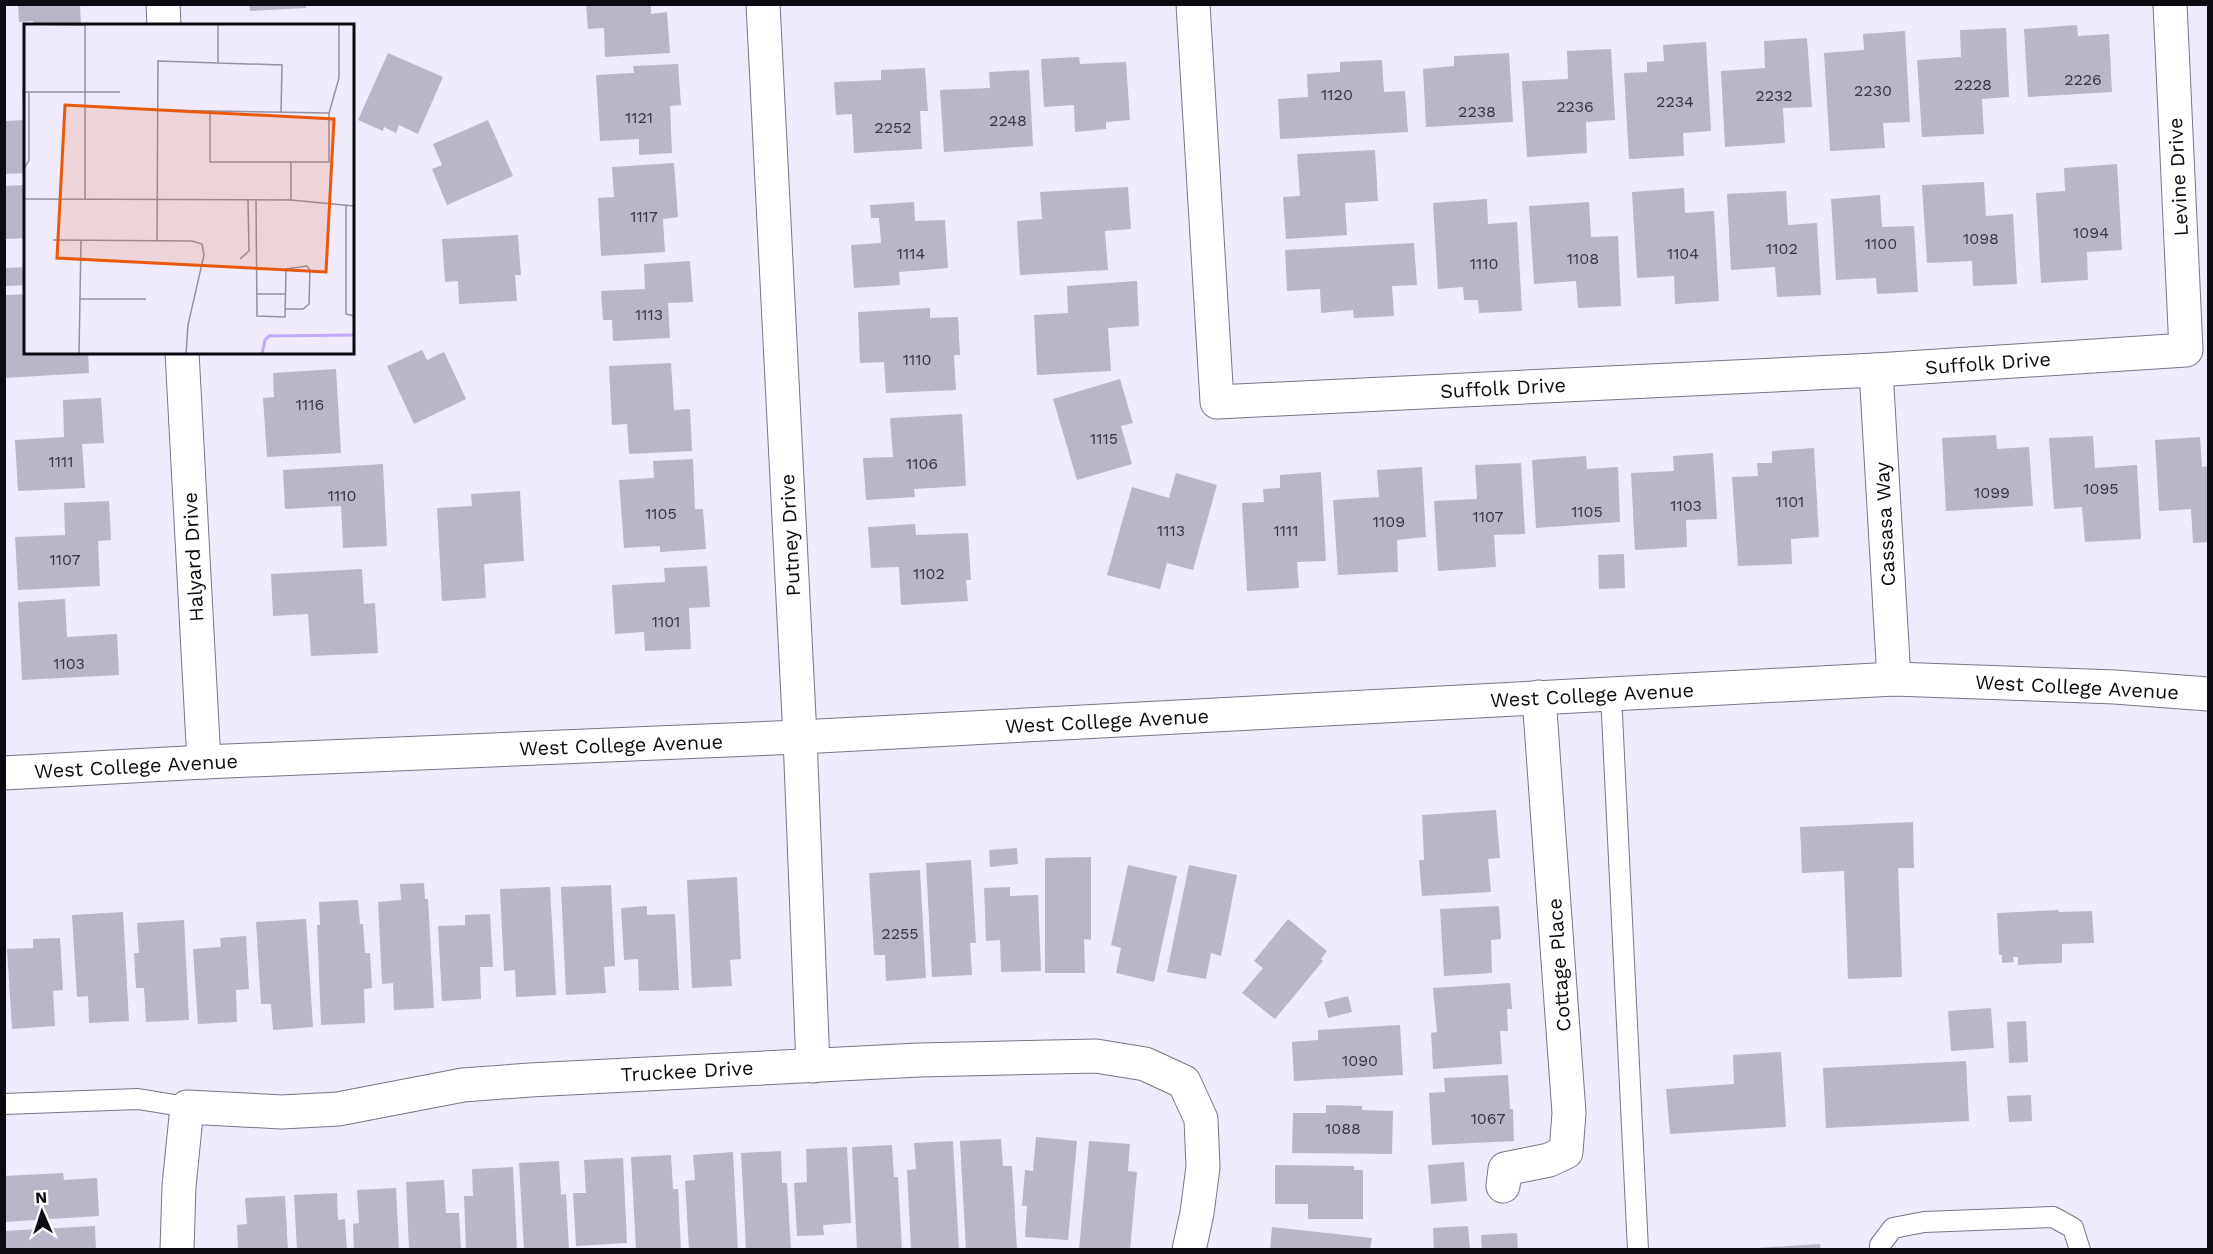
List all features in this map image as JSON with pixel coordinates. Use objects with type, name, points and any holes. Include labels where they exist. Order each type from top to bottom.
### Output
[{"type":"street","points":[[163,4],[164,24]]},
{"type":"street","name":"Putney Drive","points":[[763,4],[800,737],[813,1066]]},
{"type":"street","name":"Suffolk Drive","points":[[1193,4],[1217,402],[1876,370],[2186,350]]},
{"type":"street","name":"Levine Drive","points":[[2170,4],[2186,350]]},
{"type":"street","name":"Halyard Drive","points":[[182,354],[204,762]]},
{"type":"street","name":"Cassasa Way","points":[[1876,370],[1894,679]]},
{"type":"street","name":"West College Avenue","points":[[4,773],[204,762],[800,737],[1894,679],[2115,687],[2208,694]]},
{"type":"street","name":"Cottage Place","points":[[1503,1186],[1505,1169],[1549,1160],[1566,1152],[1569,1113],[1539,697]]},
{"type":"street","name":"Truckee Drive","points":[[187,1107],[282,1112],[338,1109],[464,1085],[616,1074],[919,1060],[1096,1056],[1145,1064],[1184,1082],[1201,1119],[1202,1128],[1203,1167],[1189,1250]]},
{"type":"street","points":[[177,1250],[179,1186],[187,1107]]},
{"type":"lane","points":[[1611,694],[1638,1250]]},
{"type":"lane","points":[[4,1104],[138,1099],[187,1107]]},
{"type":"lane","points":[[1880,1250],[1880,1245],[1893,1228],[1924,1222],[2053,1216],[2073,1228],[2079,1250]]},
{"type":"building","points":[[18,4],[80,4],[81,24],[19,22]]},
{"type":"building","points":[[249,4],[306,4],[306,8],[250,11]]},
{"type":"building","points":[[586,4],[651,4],[651,14],[667,12],[670,53],[605,57],[604,28],[588,29]]},
{"type":"building","points":[[2077,25],[2078,36],[2109,34],[2112,92],[2028,97],[2024,29]]},
{"type":"building","points":[[2006,28],[2009,97],[1982,99],[1984,134],[1922,137],[1917,60],[1961,57],[1960,30]]},
{"type":"building","points":[[1905,31],[1910,122],[1883,123],[1885,148],[1830,151],[1824,53],[1864,50],[1863,34]]},
{"type":"building","points":[[1807,38],[1812,107],[1783,108],[1785,143],[1725,147],[1721,71],[1765,68],[1764,41]]},
{"type":"building","points":[[1706,42],[1711,131],[1683,133],[1684,156],[1629,159],[1624,73],[1647,72],[1647,62],[1664,61],[1663,45]]},
{"type":"building","points":[[1611,49],[1615,120],[1586,122],[1587,153],[1527,157],[1522,81],[1568,79],[1567,51]]},
{"type":"building","points":[[388,53],[443,77],[418,134],[399,125],[396,133],[384,127],[383,131],[358,120]]},
{"type":"building","points":[[1509,53],[1513,122],[1426,127],[1423,69],[1454,66],[1454,56]]},
{"type":"building","points":[[1079,57],[1080,64],[1126,62],[1130,120],[1106,122],[1106,129],[1075,132],[1074,105],[1044,107],[1041,59]]},
{"type":"building","points":[[1382,60],[1384,92],[1405,91],[1408,132],[1280,139],[1278,99],[1308,97],[1307,74],[1340,72],[1340,62]]},
{"type":"building","points":[[678,64],[681,105],[670,106],[672,153],[639,155],[639,139],[600,141],[596,75],[634,73],[633,66]]},
{"type":"building","points":[[925,68],[928,111],[920,111],[922,149],[854,153],[852,114],[836,115],[834,82],[881,80],[881,70]]},
{"type":"building","points":[[1029,70],[1033,146],[944,152],[940,90],[990,88],[989,72]]},
{"type":"building","points":[[22,88],[24,88],[24,114]]},
{"type":"building","points":[[24,120],[24,173],[4,174],[4,121]]},
{"type":"building","points":[[488,120],[513,176],[447,205],[432,169],[442,165],[433,144]]},
{"type":"building","points":[[1375,150],[1378,201],[1345,203],[1347,235],[1286,239],[1283,197],[1300,196],[1297,154]]},
{"type":"building","points":[[674,163],[678,217],[663,219],[665,252],[601,256],[598,198],[614,197],[612,167]]},
{"type":"building","points":[[2117,164],[2122,250],[2087,252],[2088,280],[2041,283],[2036,193],[2065,191],[2064,168]]},
{"type":"building","points":[[1984,182],[1986,216],[2013,214],[2017,284],[1973,286],[1972,261],[1927,263],[1922,185]]},
{"type":"building","points":[[24,185],[24,238],[4,239],[4,186]]},
{"type":"building","points":[[1128,187],[1131,229],[1105,231],[1108,270],[1020,275],[1017,221],[1042,219],[1040,192]]},
{"type":"building","points":[[1684,188],[1685,213],[1714,211],[1719,301],[1675,304],[1674,276],[1637,278],[1632,192]]},
{"type":"building","points":[[1786,191],[1788,225],[1817,223],[1821,295],[1777,297],[1775,267],[1731,270],[1727,194]]},
{"type":"building","points":[[1880,195],[1882,227],[1914,226],[1918,292],[1877,294],[1876,278],[1836,280],[1831,199]]},
{"type":"building","points":[[1487,199],[1488,224],[1517,222],[1522,311],[1479,313],[1478,300],[1464,300],[1463,287],[1438,289],[1433,203]]},
{"type":"building","points":[[914,202],[915,221],[945,220],[948,268],[899,272],[900,285],[854,288],[851,245],[881,243],[879,218],[871,218],[870,205]]},
{"type":"building","points":[[1589,202],[1591,237],[1618,236],[1621,306],[1578,308],[1576,281],[1534,284],[1529,206]]},
{"type":"building","points":[[518,235],[521,275],[515,275],[517,301],[459,304],[458,281],[445,282],[442,239]]},
{"type":"building","points":[[1414,243],[1417,285],[1392,286],[1394,316],[1354,318],[1353,310],[1321,313],[1320,289],[1287,291],[1285,250]]},
{"type":"building","points":[[690,261],[693,302],[668,303],[670,338],[613,341],[612,320],[603,320],[601,291],[645,289],[644,264]]},
{"type":"building","points":[[24,267],[24,285],[6,286],[5,268]]},
{"type":"building","points":[[1137,281],[1139,326],[1108,328],[1111,371],[1037,375],[1034,315],[1068,313],[1067,286]]},
{"type":"building","points":[[24,294],[24,354],[88,354],[89,373],[4,378],[4,295]]},
{"type":"building","points":[[930,308],[930,318],[958,317],[960,355],[954,355],[956,390],[886,393],[884,362],[860,363],[858,312]]},
{"type":"building","points":[[422,350],[427,360],[444,352],[466,399],[414,424],[387,366]]},
{"type":"building","points":[[671,363],[674,410],[690,409],[692,451],[629,454],[627,424],[612,425],[609,366]]},
{"type":"building","points":[[336,369],[341,453],[267,457],[263,398],[274,397],[273,373]]},
{"type":"building","points":[[1120,379],[1133,423],[1121,426],[1132,464],[1077,480],[1053,399]]},
{"type":"building","points":[[101,398],[104,443],[82,444],[85,488],[18,491],[15,440],[64,437],[63,400]]},
{"type":"building","points":[[962,414],[966,486],[914,489],[915,497],[866,500],[863,458],[893,457],[890,418]]},
{"type":"building","points":[[1996,435],[1997,449],[2029,447],[2033,506],[1946,511],[1942,438]]},
{"type":"building","points":[[2093,436],[2095,468],[2137,465],[2141,539],[2085,542],[2082,507],[2054,509],[2049,438]]},
{"type":"building","points":[[2200,437],[2202,467],[2208,466],[2208,542],[2193,543],[2191,509],[2159,511],[2155,440]]},
{"type":"building","points":[[1814,448],[1819,537],[1791,539],[1792,564],[1738,566],[1732,477],[1758,476],[1757,463],[1772,463],[1772,451]]},
{"type":"building","points":[[1713,453],[1717,519],[1686,520],[1687,547],[1635,550],[1631,473],[1674,471],[1673,456]]},
{"type":"building","points":[[1586,456],[1587,469],[1618,467],[1620,522],[1536,528],[1532,460]]},
{"type":"building","points":[[693,459],[695,509],[703,509],[706,549],[660,552],[660,546],[624,548],[619,480],[654,478],[653,461]]},
{"type":"building","points":[[1521,463],[1525,534],[1494,535],[1496,567],[1438,571],[1434,501],[1477,499],[1475,465]]},
{"type":"building","points":[[383,464],[387,546],[343,548],[341,506],[285,509],[283,470]]},
{"type":"building","points":[[1422,467],[1426,537],[1397,540],[1398,572],[1338,575],[1333,500],[1379,497],[1377,470]]},
{"type":"building","points":[[1321,472],[1326,561],[1297,562],[1299,588],[1247,591],[1242,503],[1264,502],[1263,489],[1280,488],[1280,475]]},
{"type":"building","points":[[1176,473],[1217,485],[1193,570],[1167,563],[1160,589],[1107,575],[1132,487],[1169,498]]},
{"type":"building","points":[[520,491],[524,561],[484,564],[486,598],[442,601],[437,508],[472,506],[471,494]]},
{"type":"building","points":[[109,501],[111,540],[98,541],[100,586],[18,590],[15,537],[65,535],[64,503]]},
{"type":"building","points":[[915,524],[916,535],[968,533],[971,580],[966,580],[968,601],[901,605],[899,567],[871,568],[868,527]]},
{"type":"building","points":[[1624,554],[1625,588],[1599,589],[1598,555]]},
{"type":"building","points":[[707,566],[710,607],[689,608],[691,649],[645,651],[644,632],[615,634],[612,585],[665,582],[664,568]]},
{"type":"building","points":[[362,569],[364,604],[375,603],[378,653],[311,656],[308,614],[273,616],[271,574]]},
{"type":"building","points":[[65,599],[67,637],[117,634],[119,675],[22,680],[18,602]]},
{"type":"building","points":[[1496,810],[1500,858],[1488,859],[1491,892],[1422,896],[1419,860],[1424,860],[1422,815]]},
{"type":"building","points":[[1913,822],[1914,868],[1898,868],[1902,977],[1848,979],[1844,871],[1802,873],[1800,827]]},
{"type":"building","points":[[1017,848],[1018,864],[990,867],[989,850]]},
{"type":"building","points":[[1091,857],[1091,940],[1084,939],[1085,973],[1045,973],[1045,858]]},
{"type":"building","points":[[971,860],[976,943],[970,943],[972,975],[932,977],[926,863]]},
{"type":"building","points":[[1128,865],[1177,876],[1154,982],[1116,973],[1121,948],[1111,945]]},
{"type":"building","points":[[1189,865],[1237,875],[1221,956],[1211,953],[1206,979],[1167,972]]},
{"type":"building","points":[[920,870],[926,978],[886,981],[885,955],[874,955],[869,873]]},
{"type":"building","points":[[737,877],[741,959],[730,960],[732,986],[692,988],[687,880]]},
{"type":"building","points":[[424,883],[425,899],[428,899],[434,1008],[394,1010],[393,983],[382,984],[378,902],[401,900],[400,884]]},
{"type":"building","points":[[611,885],[615,966],[604,967],[606,993],[566,995],[561,887]]},
{"type":"building","points":[[550,887],[556,995],[516,997],[515,970],[504,971],[500,889]]},
{"type":"building","points":[[1010,887],[1010,896],[1038,895],[1041,971],[1001,972],[1000,940],[986,941],[984,888]]},
{"type":"building","points":[[358,900],[360,924],[363,924],[365,953],[370,953],[372,988],[364,989],[365,1023],[321,1025],[317,925],[320,925],[319,902]]},
{"type":"building","points":[[647,906],[647,915],[675,914],[679,990],[639,991],[638,959],[624,960],[621,908]]},
{"type":"building","points":[[1499,906],[1501,939],[1491,940],[1492,973],[1444,976],[1440,909]]},
{"type":"building","points":[[2058,910],[2059,912],[2092,911],[2094,943],[2062,944],[2062,963],[2018,965],[2018,957],[2013,957],[2014,962],[2002,963],[2002,955],[1999,955],[1997,913]]},
{"type":"building","points":[[123,912],[129,1021],[89,1023],[88,996],[77,997],[72,915]]},
{"type":"building","points":[[490,914],[493,967],[480,967],[481,999],[442,1001],[438,926],[465,925],[465,915]]},
{"type":"building","points":[[306,919],[313,1027],[273,1030],[271,1004],[261,1004],[256,922]]},
{"type":"building","points":[[1288,919],[1327,951],[1321,959],[1323,961],[1275,1019],[1242,993],[1263,968],[1254,961]]},
{"type":"building","points":[[184,920],[189,1020],[146,1022],[144,988],[136,988],[134,953],[139,953],[137,923]]},
{"type":"building","points":[[246,936],[249,989],[236,990],[237,1022],[198,1024],[193,949],[221,947],[220,938]]},
{"type":"building","points":[[60,938],[63,990],[53,991],[55,1026],[12,1029],[7,949],[33,948],[33,939]]},
{"type":"building","points":[[1510,983],[1512,1009],[1507,1009],[1508,1031],[1500,1031],[1502,1064],[1433,1069],[1431,1033],[1437,1032],[1433,988]]},
{"type":"building","points":[[1348,996],[1352,1012],[1328,1018],[1324,1002]]},
{"type":"building","points":[[1991,1008],[1994,1048],[1951,1051],[1948,1011]]},
{"type":"building","points":[[2026,1021],[2028,1062],[2009,1063],[2007,1022]]},
{"type":"building","points":[[1400,1025],[1403,1075],[1294,1081],[1292,1042],[1318,1040],[1318,1030]]},
{"type":"building","points":[[1781,1052],[1786,1127],[1670,1134],[1666,1089],[1734,1084],[1733,1055]]},
{"type":"building","points":[[1966,1061],[1969,1121],[1826,1128],[1823,1068]]},
{"type":"building","points":[[1508,1075],[1510,1109],[1513,1109],[1514,1141],[1432,1145],[1429,1093],[1445,1092],[1444,1078]]},
{"type":"building","points":[[2031,1095],[2032,1121],[2009,1122],[2007,1096]]},
{"type":"building","points":[[1326,1105],[1362,1106],[1362,1110],[1393,1111],[1392,1154],[1292,1153],[1293,1113],[1326,1113]]},
{"type":"building","points":[[1036,1137],[1077,1141],[1068,1240],[1025,1237],[1027,1206],[1022,1206],[1025,1170],[1033,1171]]},
{"type":"building","points":[[1001,1139],[1003,1166],[1012,1166],[1017,1249],[966,1250],[960,1141]]},
{"type":"building","points":[[953,1141],[959,1250],[911,1250],[907,1170],[916,1169],[914,1143]]},
{"type":"building","points":[[1089,1141],[1130,1144],[1128,1171],[1137,1172],[1130,1250],[1079,1250]]},
{"type":"building","points":[[892,1145],[894,1177],[898,1177],[902,1250],[857,1250],[852,1147]]},
{"type":"building","points":[[847,1147],[851,1223],[823,1225],[824,1235],[797,1236],[794,1183],[807,1182],[806,1149]]},
{"type":"building","points":[[781,1151],[782,1183],[787,1183],[791,1250],[746,1250],[741,1153]]},
{"type":"building","points":[[733,1152],[738,1250],[689,1250],[685,1181],[695,1180],[693,1155]]},
{"type":"building","points":[[671,1155],[673,1189],[678,1189],[681,1250],[636,1250],[631,1157]]},
{"type":"building","points":[[623,1158],[627,1243],[576,1246],[573,1193],[586,1193],[584,1160]]},
{"type":"building","points":[[559,1161],[561,1195],[566,1194],[569,1250],[524,1250],[519,1163]]},
{"type":"building","points":[[1464,1162],[1467,1201],[1431,1204],[1428,1165]]},
{"type":"building","points":[[1275,1165],[1354,1166],[1354,1170],[1363,1170],[1363,1219],[1308,1219],[1308,1204],[1275,1204]]},
{"type":"building","points":[[513,1167],[517,1250],[466,1250],[464,1196],[473,1196],[472,1169]]},
{"type":"building","points":[[63,1173],[64,1180],[97,1178],[99,1216],[4,1222],[4,1176]]},
{"type":"building","points":[[444,1180],[446,1213],[459,1213],[461,1250],[409,1250],[406,1182]]},
{"type":"building","points":[[396,1188],[399,1250],[354,1250],[353,1224],[359,1223],[357,1190]]},
{"type":"building","points":[[337,1193],[338,1220],[345,1219],[347,1250],[297,1250],[294,1195]]},
{"type":"building","points":[[285,1196],[288,1250],[238,1250],[237,1225],[247,1224],[245,1198]]},
{"type":"building","points":[[95,1226],[96,1250],[4,1250],[4,1231]]},
{"type":"building","points":[[1468,1226],[1470,1250],[1434,1250],[1433,1228]]},
{"type":"building","points":[[1272,1227],[1372,1238],[1370,1250],[1270,1250]]},
{"type":"building","points":[[1517,1233],[1518,1250],[1482,1250],[1481,1235]]},
{"type":"building","points":[[1820,1244],[1821,1250],[1757,1250],[1757,1248]]}]
